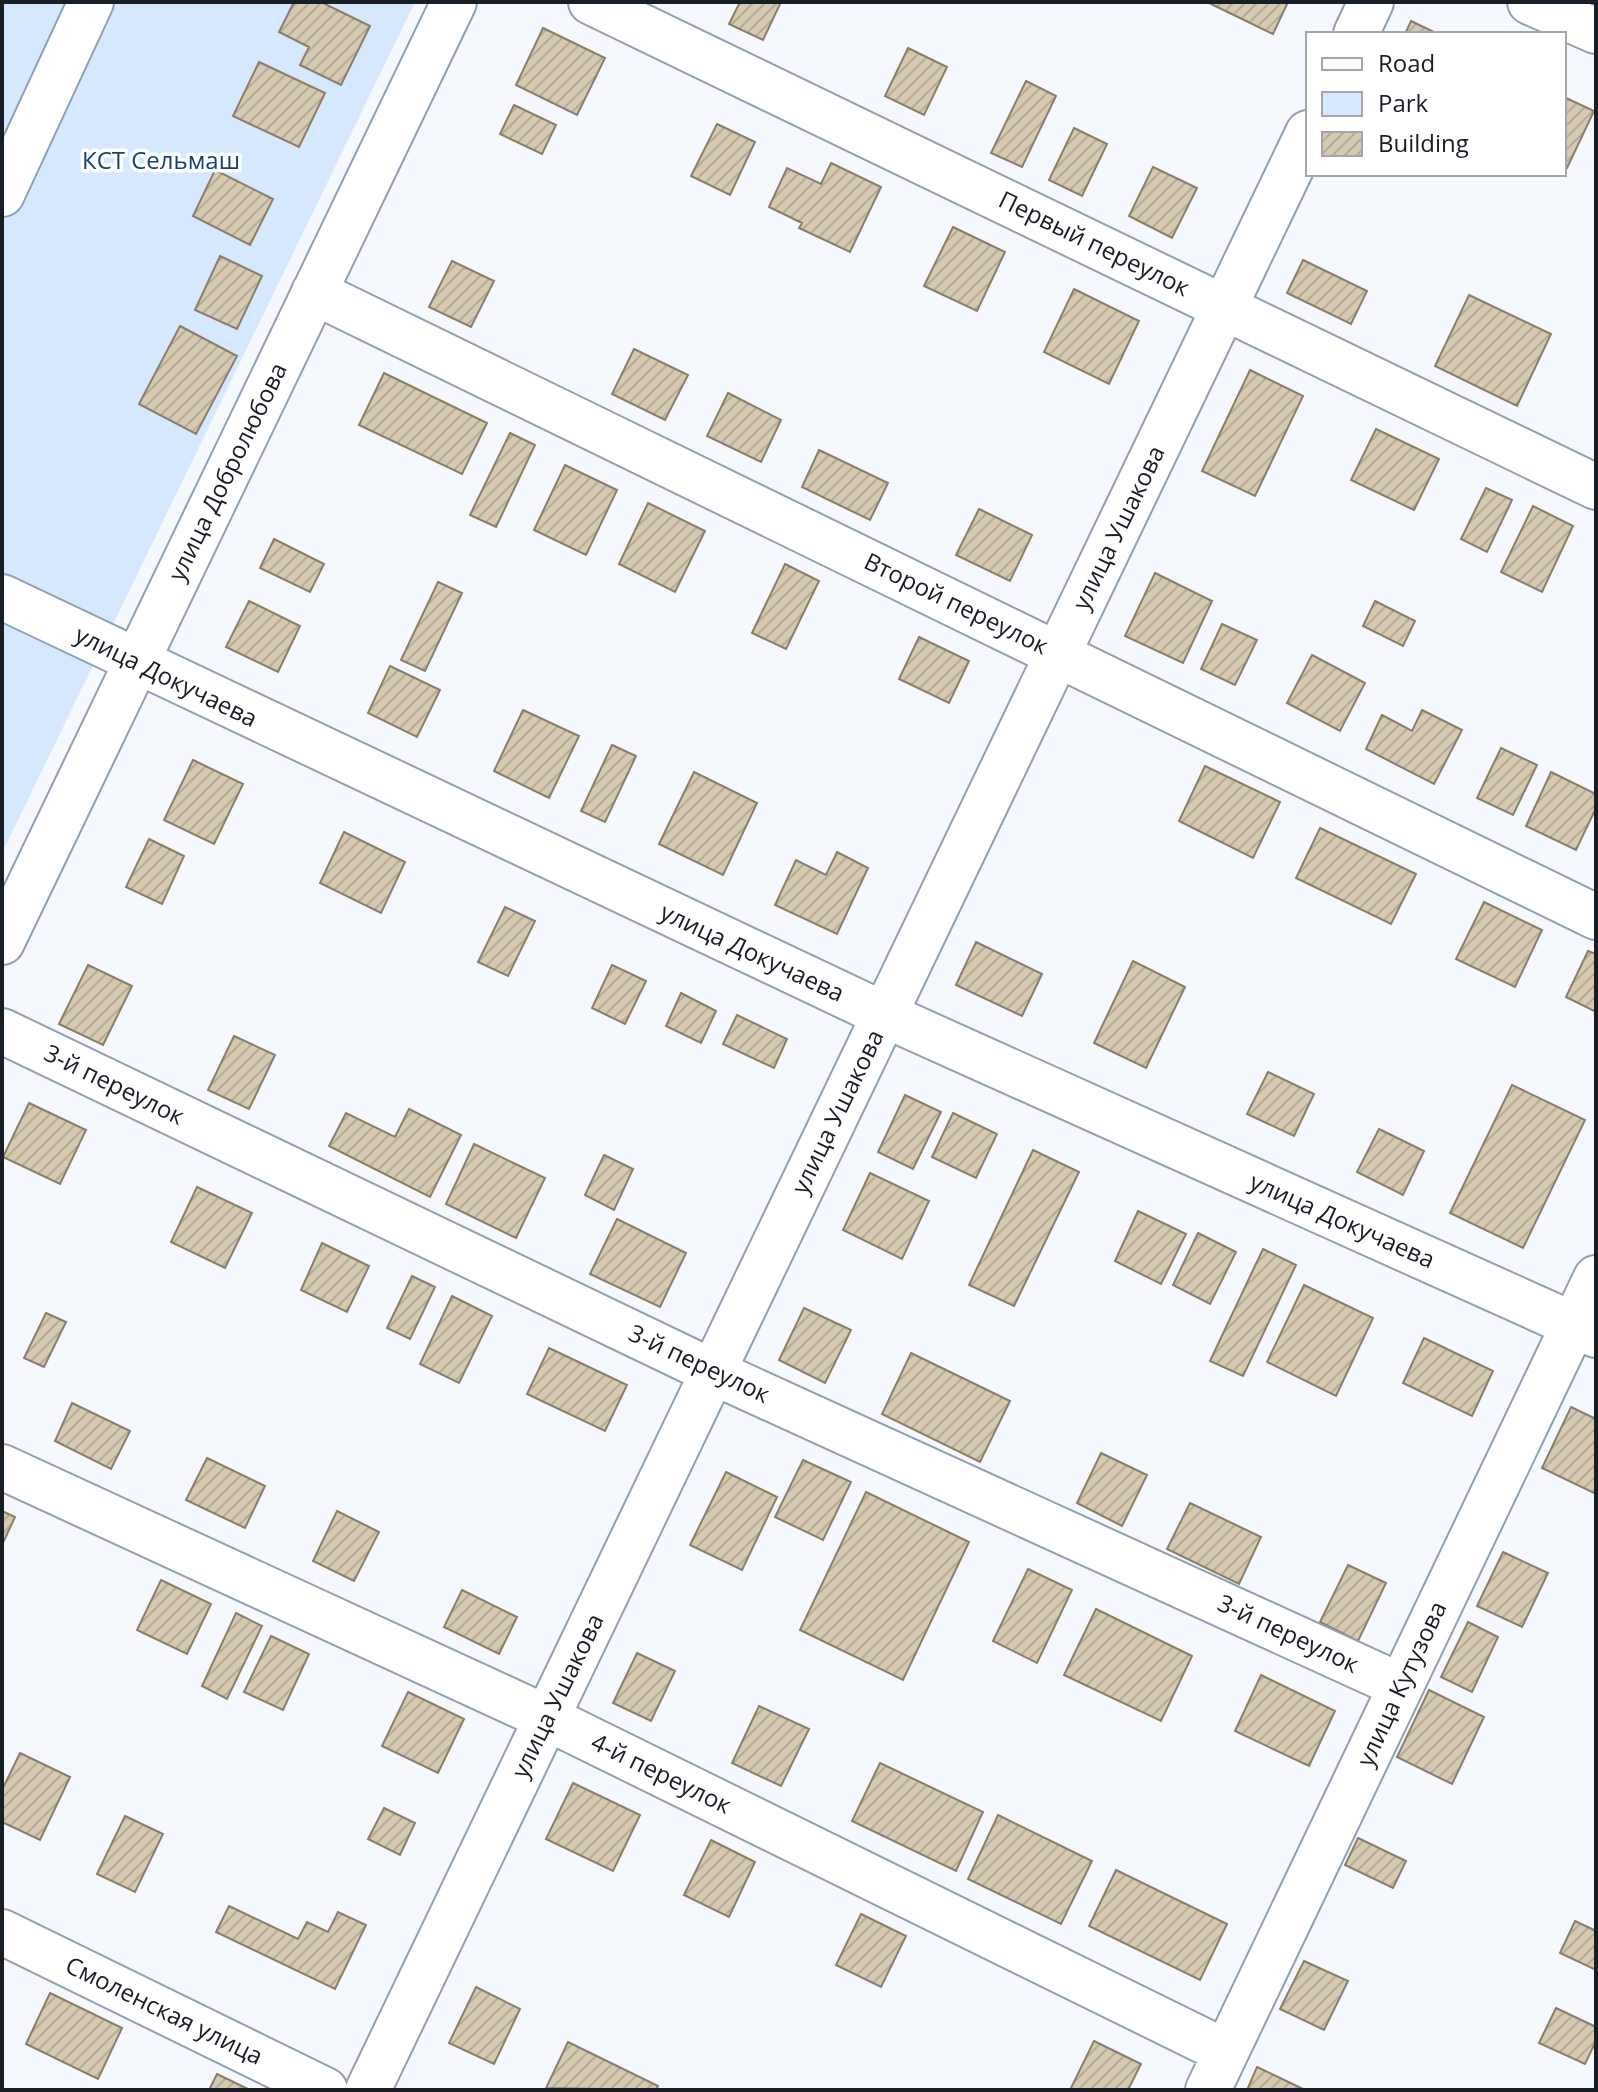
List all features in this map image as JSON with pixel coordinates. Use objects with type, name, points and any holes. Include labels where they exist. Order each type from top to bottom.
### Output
[{"type":"street","points":[[2,194],[91,2]]},
{"type":"street","name":"улица Добролюбова","points":[[2,942],[454,2]]},
{"type":"street","name":"Первый переулок","points":[[591,2],[1596,487]]},
{"type":"street","points":[[1357,32],[1371,2]]},
{"type":"street","points":[[1530,2],[1596,31]]},
{"type":"street","name":"улица Ушакова","points":[[368,2090],[1306,137]]},
{"type":"street","name":"Второй переулок","points":[[314,292],[1596,917]]},
{"type":"street","name":"улица Докучаева","points":[[2,597],[885,1015],[1585,1330]]},
{"type":"street","name":"3-й переулок","points":[[2,1031],[713,1372],[1401,1686]]},
{"type":"street","name":"улица Кутузова","points":[[1217,2071],[1401,1686],[1585,1330],[1596,1278]]},
{"type":"street","name":"4-й переулок","points":[[2,1467],[547,1718],[1217,2071]]},
{"type":"street","name":"Смоленская улица","points":[[2,1932],[325,2090]]},
{"type":"green space","name":"КСТ Сельмаш","points":[[2,2],[415,2],[2,853]]},
{"type":"building","points":[[294,2],[321,2],[370,26],[341,85],[300,65],[309,47],[279,32]]},
{"type":"building","points":[[740,2],[781,2],[763,40],[729,24]]},
{"type":"building","points":[[1207,2],[1288,2],[1273,34]]},
{"type":"building","points":[[1411,21],[1434,32],[1406,32]]},
{"type":"building","points":[[543,28],[605,58],[577,115],[516,85]]},
{"type":"building","points":[[908,48],[947,67],[924,115],[885,96]]},
{"type":"building","points":[[259,62],[325,93],[299,147],[233,116]]},
{"type":"building","points":[[1026,81],[1056,96],[1022,167],[991,153]]},
{"type":"building","points":[[1566,98],[1594,111],[1566,168]]},
{"type":"building","points":[[514,105],[556,125],[542,154],[500,134]]},
{"type":"building","points":[[717,124],[755,142],[730,195],[691,176]]},
{"type":"building","points":[[1074,128],[1107,144],[1082,196],[1049,180]]},
{"type":"building","points":[[831,163],[881,187],[850,252],[799,228],[802,223],[769,207],[787,168],[821,184]]},
{"type":"building","points":[[1153,167],[1197,188],[1172,238],[1129,216]]},
{"type":"building","points":[[215,170],[273,199],[250,245],[193,216]]},
{"type":"building","points":[[953,227],[1005,252],[977,311],[924,286]]},
{"type":"building","points":[[220,256],[262,276],[237,329],[195,310]]},
{"type":"building","points":[[1303,260],[1367,291],[1351,324],[1287,293]]},
{"type":"building","points":[[452,261],[494,281],[471,327],[429,307]]},
{"type":"building","points":[[1074,289],[1139,321],[1109,384],[1044,352]]},
{"type":"building","points":[[1469,295],[1551,334],[1517,406],[1435,366]]},
{"type":"building","points":[[180,326],[237,356],[196,434],[139,404]]},
{"type":"building","points":[[634,349],[688,375],[665,420],[612,394]]},
{"type":"building","points":[[1250,370],[1303,396],[1255,496],[1202,471]]},
{"type":"building","points":[[384,373],[487,423],[462,474],[359,425]]},
{"type":"building","points":[[728,393],[781,420],[761,462],[707,436]]},
{"type":"building","points":[[1376,429],[1439,459],[1414,510],[1351,480]]},
{"type":"building","points":[[510,433],[535,445],[496,527],[470,515]]},
{"type":"building","points":[[819,450],[888,483],[870,520],[802,487]]},
{"type":"building","points":[[565,465],[617,490],[586,555],[534,530]]},
{"type":"building","points":[[1486,488],[1512,500],[1487,552],[1461,539]]},
{"type":"building","points":[[648,503],[705,531],[675,592],[619,564]]},
{"type":"building","points":[[1533,506],[1573,526],[1542,592],[1501,572]]},
{"type":"building","points":[[979,509],[1032,535],[1010,581],[956,555]]},
{"type":"building","points":[[274,539],[324,564],[310,592],[260,568]]},
{"type":"building","points":[[785,564],[819,581],[786,649],[752,633]]},
{"type":"building","points":[[1155,573],[1212,601],[1183,663],[1125,636]]},
{"type":"building","points":[[438,582],[462,593],[425,671],[401,660]]},
{"type":"building","points":[[249,601],[300,626],[278,672],[226,647]]},
{"type":"building","points":[[1375,601],[1415,621],[1403,646],[1363,626]]},
{"type":"building","points":[[1222,624],[1257,640],[1235,685],[1201,669]]},
{"type":"building","points":[[919,637],[969,661],[949,703],[899,679]]},
{"type":"building","points":[[1312,655],[1365,683],[1340,731],[1287,703]]},
{"type":"building","points":[[390,666],[440,690],[417,737],[368,713]]},
{"type":"building","points":[[523,710],[579,736],[549,798],[494,771]]},
{"type":"building","points":[[1422,710],[1462,730],[1434,784],[1366,749],[1382,715],[1412,731]]},
{"type":"building","points":[[612,745],[636,756],[605,822],[581,811]]},
{"type":"building","points":[[1501,748],[1537,765],[1513,815],[1477,798]]},
{"type":"building","points":[[193,760],[243,784],[214,844],[164,820]]},
{"type":"building","points":[[1205,766],[1280,802],[1253,858],[1179,821]]},
{"type":"building","points":[[694,772],[757,803],[723,875],[659,844]]},
{"type":"building","points":[[1551,772],[1596,794],[1596,808],[1576,850],[1526,826]]},
{"type":"building","points":[[1320,828],[1416,874],[1391,924],[1296,878]]},
{"type":"building","points":[[344,832],[405,862],[381,913],[320,883]]},
{"type":"building","points":[[149,839],[184,856],[162,904],[126,887]]},
{"type":"building","points":[[837,852],[868,868],[837,934],[775,905],[796,860],[826,875]]},
{"type":"building","points":[[1484,902],[1542,930],[1515,987],[1456,959]]},
{"type":"building","points":[[505,907],[535,921],[508,976],[478,962]]},
{"type":"building","points":[[976,942],[1042,974],[1022,1016],[956,985]]},
{"type":"building","points":[[1588,951],[1596,954],[1596,1012],[1566,997]]},
{"type":"building","points":[[1133,961],[1185,987],[1146,1068],[1094,1043]]},
{"type":"building","points":[[88,965],[132,986],[103,1045],[59,1024]]},
{"type":"building","points":[[612,965],[646,981],[625,1024],[592,1008]]},
{"type":"building","points":[[681,993],[716,1011],[701,1043],[666,1026]]},
{"type":"building","points":[[737,1015],[787,1039],[774,1068],[723,1044]]},
{"type":"building","points":[[234,1036],[275,1055],[249,1109],[208,1090]]},
{"type":"building","points":[[1268,1072],[1314,1094],[1294,1136],[1247,1114]]},
{"type":"building","points":[[1512,1085],[1585,1120],[1523,1248],[1450,1213]]},
{"type":"building","points":[[905,1095],[941,1112],[913,1169],[878,1152]]},
{"type":"building","points":[[29,1103],[86,1130],[60,1184],[3,1157]]},
{"type":"building","points":[[409,1109],[461,1135],[430,1197],[329,1146],[346,1113],[395,1137]]},
{"type":"building","points":[[953,1113],[997,1134],[976,1178],[932,1157]]},
{"type":"building","points":[[1379,1129],[1424,1151],[1403,1195],[1357,1172]]},
{"type":"building","points":[[474,1144],[545,1178],[516,1238],[446,1204]]},
{"type":"building","points":[[1033,1150],[1079,1172],[1014,1306],[969,1285]]},
{"type":"building","points":[[604,1155],[633,1169],[614,1210],[585,1195]]},
{"type":"building","points":[[870,1173],[929,1201],[902,1259],[843,1230]]},
{"type":"building","points":[[197,1187],[252,1213],[225,1268],[171,1242]]},
{"type":"building","points":[[1138,1211],[1186,1234],[1161,1284],[1115,1261]]},
{"type":"building","points":[[617,1219],[686,1253],[660,1307],[590,1274]]},
{"type":"building","points":[[1198,1233],[1236,1252],[1210,1304],[1173,1285]]},
{"type":"building","points":[[322,1243],[369,1266],[347,1312],[301,1290]]},
{"type":"building","points":[[1263,1249],[1296,1265],[1243,1376],[1210,1361]]},
{"type":"building","points":[[412,1276],[435,1287],[410,1339],[387,1328]]},
{"type":"building","points":[[1304,1285],[1373,1318],[1336,1396],[1267,1362]]},
{"type":"building","points":[[452,1296],[492,1316],[459,1383],[420,1364]]},
{"type":"building","points":[[804,1308],[851,1330],[825,1383],[779,1360]]},
{"type":"building","points":[[46,1313],[66,1322],[44,1367],[24,1358]]},
{"type":"building","points":[[1424,1338],[1493,1371],[1472,1416],[1403,1383]]},
{"type":"building","points":[[549,1348],[627,1385],[605,1431],[527,1394]]},
{"type":"building","points":[[911,1353],[1010,1401],[980,1462],[882,1414]]},
{"type":"building","points":[[72,1403],[130,1431],[111,1469],[55,1441]]},
{"type":"building","points":[[1571,1407],[1596,1419],[1596,1494],[1542,1468]]},
{"type":"building","points":[[1101,1453],[1147,1475],[1122,1526],[1077,1503]]},
{"type":"building","points":[[207,1458],[265,1486],[245,1528],[186,1500]]},
{"type":"building","points":[[803,1460],[851,1482],[823,1540],[775,1517]]},
{"type":"building","points":[[726,1472],[777,1497],[742,1570],[690,1545]]},
{"type":"building","points":[[866,1492],[969,1542],[903,1680],[800,1630]]},
{"type":"building","points":[[1190,1503],[1261,1537],[1239,1584],[1167,1549]]},
{"type":"building","points":[[2,1511],[15,1517],[2,1545]]},
{"type":"building","points":[[337,1511],[379,1532],[354,1581],[313,1561]]},
{"type":"building","points":[[1503,1552],[1548,1573],[1522,1627],[1477,1606]]},
{"type":"building","points":[[1348,1565],[1386,1583],[1358,1641],[1320,1622]]},
{"type":"building","points":[[1028,1569],[1072,1590],[1037,1663],[993,1641]]},
{"type":"building","points":[[161,1580],[211,1604],[187,1654],[137,1630]]},
{"type":"building","points":[[462,1590],[517,1617],[499,1654],[444,1627]]},
{"type":"building","points":[[1096,1609],[1192,1656],[1161,1721],[1064,1675]]},
{"type":"building","points":[[236,1613],[262,1626],[227,1699],[202,1686]]},
{"type":"building","points":[[1468,1622],[1498,1637],[1472,1692],[1441,1677]]},
{"type":"building","points":[[271,1636],[309,1654],[283,1710],[244,1692]]},
{"type":"building","points":[[637,1653],[675,1671],[651,1721],[613,1703]]},
{"type":"building","points":[[1261,1675],[1335,1711],[1309,1766],[1235,1731]]},
{"type":"building","points":[[1429,1690],[1484,1717],[1452,1784],[1397,1757]]},
{"type":"building","points":[[408,1692],[464,1719],[438,1773],[382,1746]]},
{"type":"building","points":[[759,1706],[809,1729],[781,1786],[732,1763]]},
{"type":"building","points":[[20,1753],[70,1777],[40,1840],[2,1822],[2,1790]]},
{"type":"building","points":[[880,1763],[983,1812],[956,1871],[852,1821]]},
{"type":"building","points":[[573,1783],[640,1815],[613,1871],[546,1839]]},
{"type":"building","points":[[384,1808],[415,1823],[400,1855],[368,1839]]},
{"type":"building","points":[[998,1815],[1092,1861],[1061,1924],[968,1879]]},
{"type":"building","points":[[125,1816],[163,1834],[135,1892],[97,1874]]},
{"type":"building","points":[[1358,1838],[1406,1861],[1393,1888],[1345,1865]]},
{"type":"building","points":[[711,1840],[755,1862],[729,1917],[684,1895]]},
{"type":"building","points":[[1116,1870],[1227,1924],[1200,1980],[1089,1926]]},
{"type":"building","points":[[229,1906],[298,1939],[307,1922],[328,1932],[338,1912],[366,1925],[335,1989],[216,1932]]},
{"type":"building","points":[[861,1914],[906,1936],[881,1987],[836,1965]]},
{"type":"building","points":[[1575,1921],[1596,1931],[1596,1970],[1560,1953]]},
{"type":"building","points":[[1304,1961],[1348,1981],[1324,2030],[1280,2009]]},
{"type":"building","points":[[476,1987],[520,2009],[494,2064],[449,2043]]},
{"type":"building","points":[[50,1993],[122,2028],[98,2079],[26,2044]]},
{"type":"building","points":[[1556,2008],[1596,2027],[1596,2041],[1585,2064],[1539,2043]]},
{"type":"building","points":[[1094,2041],[1141,2064],[1128,2090],[1070,2090]]},
{"type":"building","points":[[568,2042],[658,2086],[656,2090],[546,2088]]},
{"type":"building","points":[[1257,2067],[1305,2090],[1247,2090]]},
{"type":"building","points":[[217,2074],[250,2090],[209,2090]]}]
